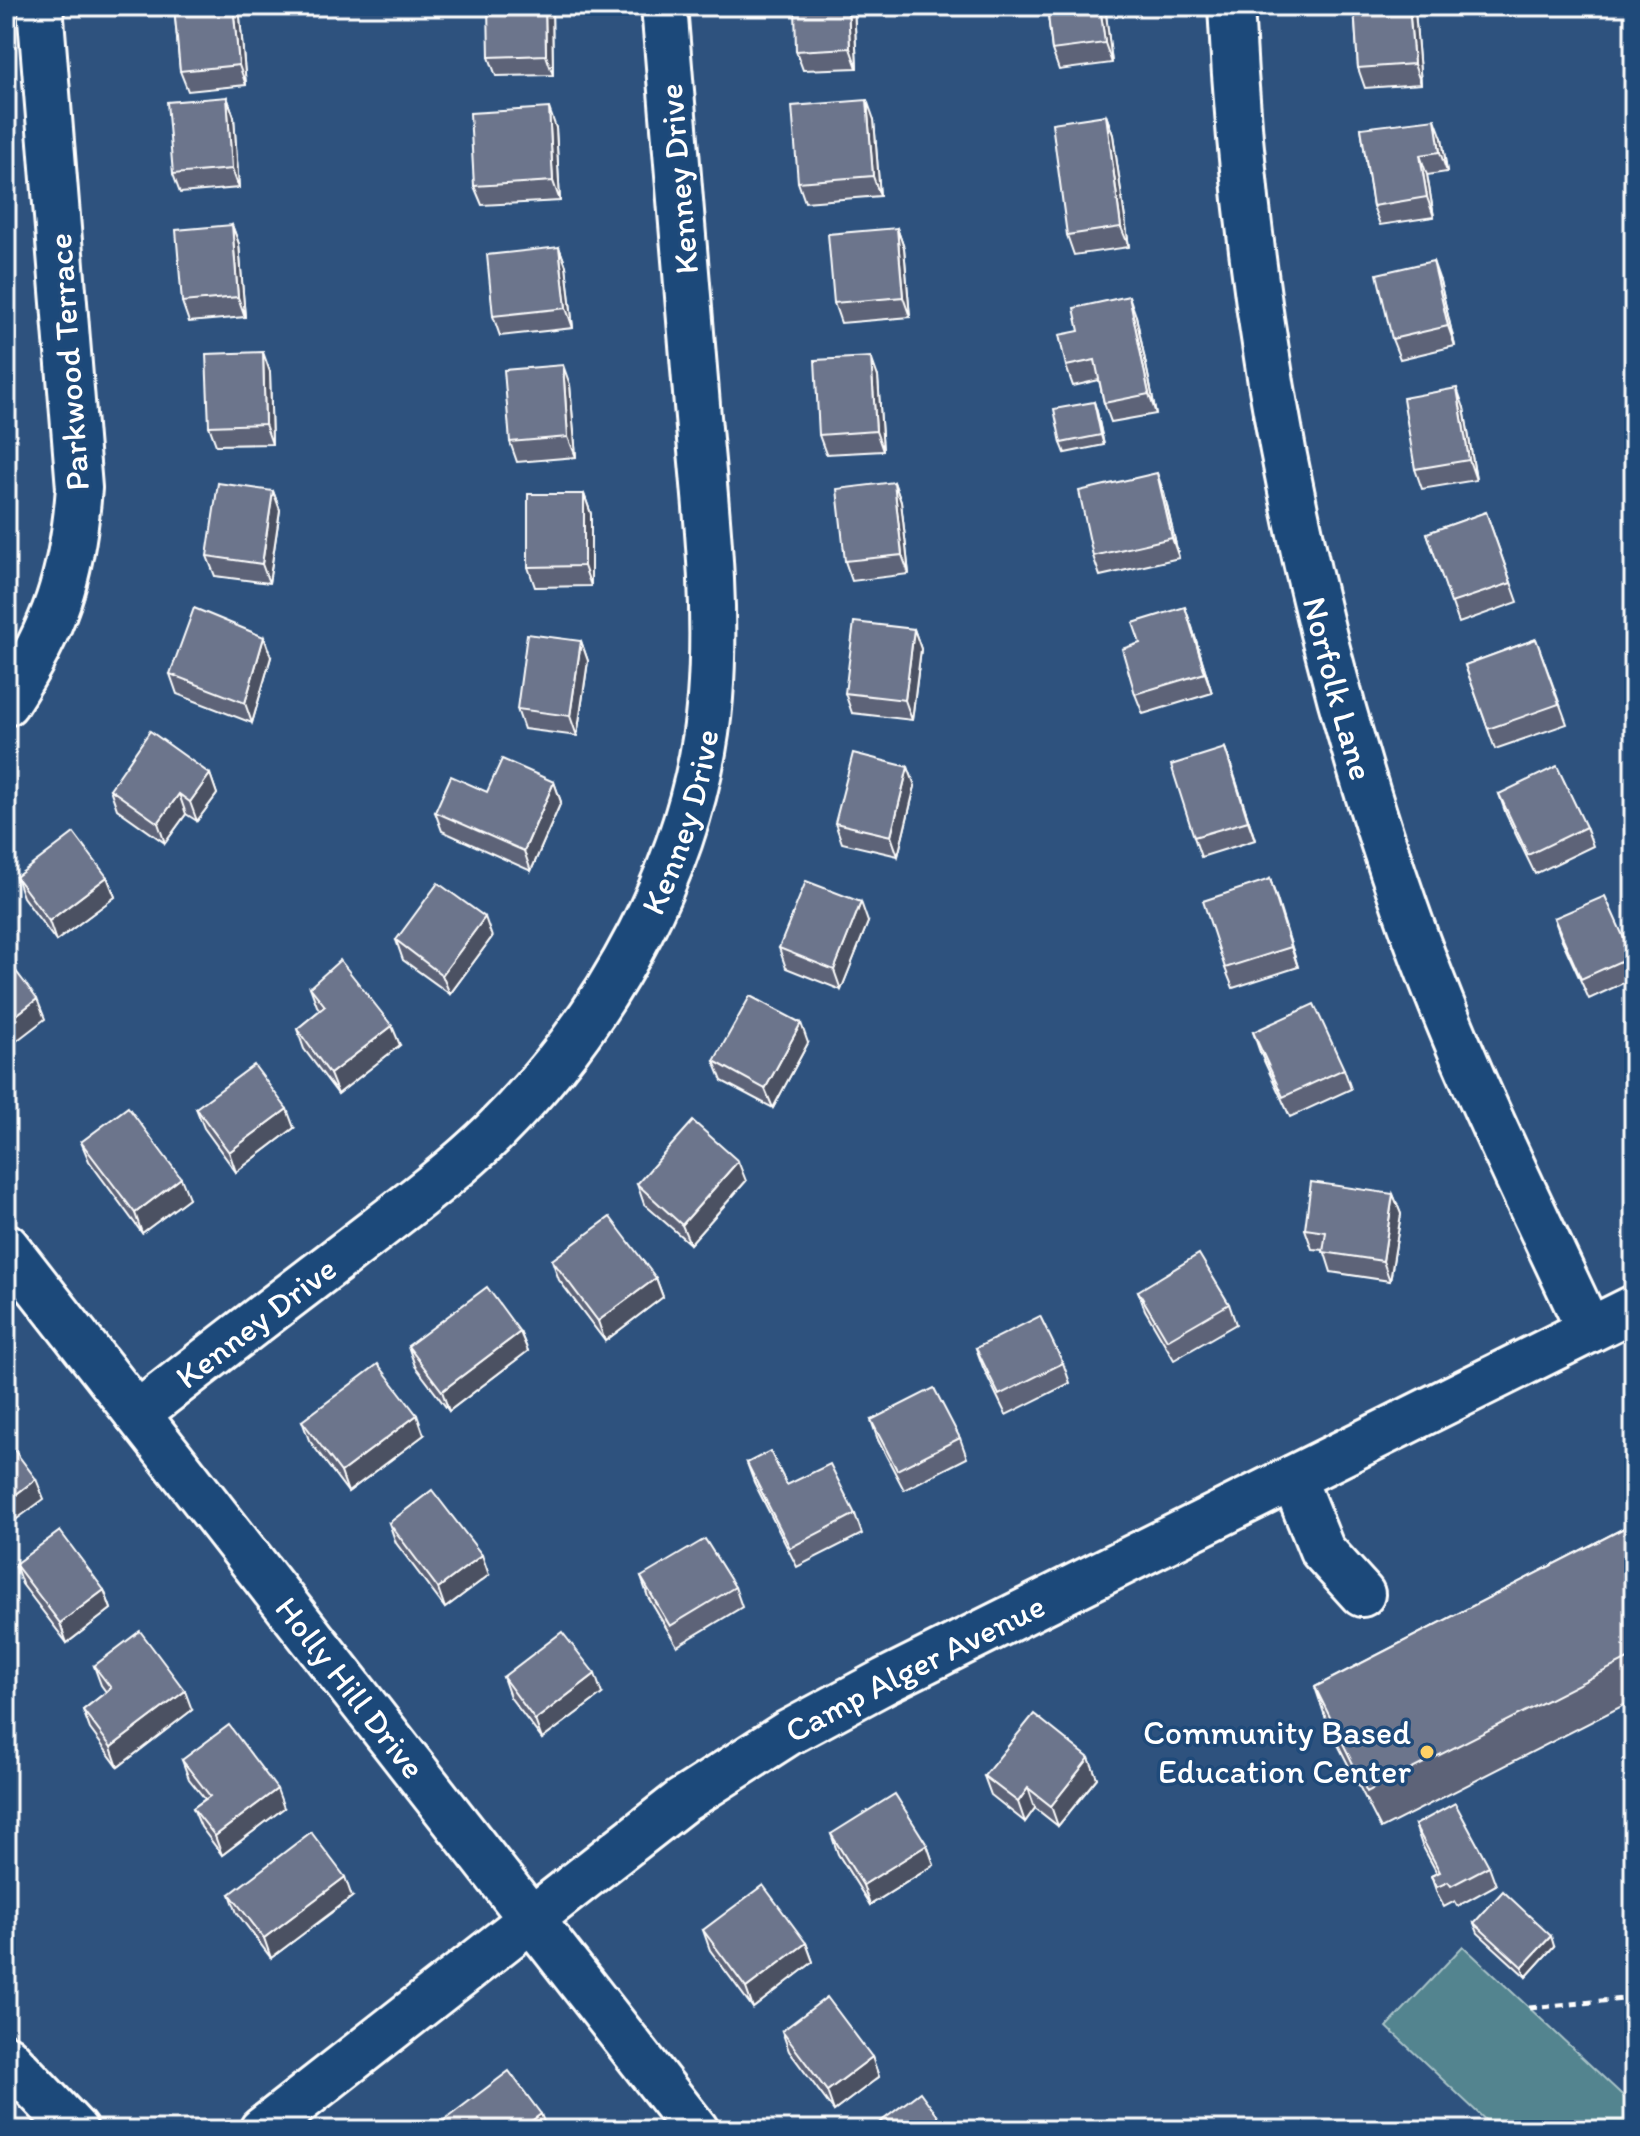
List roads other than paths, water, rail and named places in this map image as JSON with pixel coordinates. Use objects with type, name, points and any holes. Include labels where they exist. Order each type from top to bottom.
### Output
[{"type":"street","name":"Kenney Drive","points":[[137,1414],[428,1190],[492,1134],[552,1069],[595,1011],[641,929],[678,844],[700,769],[710,697],[712,582],[664,6]]},
{"type":"street","name":"Norfolk Lane","points":[[1231,6],[1238,143],[1265,362],[1307,575],[1351,741],[1406,912],[1472,1079],[1589,1330]]},
{"type":"street","name":"Parkwood Terrace","points":[[6,703],[37,657],[60,601],[74,548],[79,488],[29,10]]},
{"type":"street","name":"Holly Hill Drive","points":[[6,1246],[696,2130]]},
{"type":"street","name":"Camp Alger Avenue","points":[[262,2130],[682,1801],[788,1733],[1634,1308]]},
{"type":"street","points":[[1293,1478],[1322,1550],[1362,1594]]},
{"type":"street","points":[[6,2057],[75,2130]]},
{"type":"place","name":"Community Based Education Center","points":[[1427,1752]]}]
